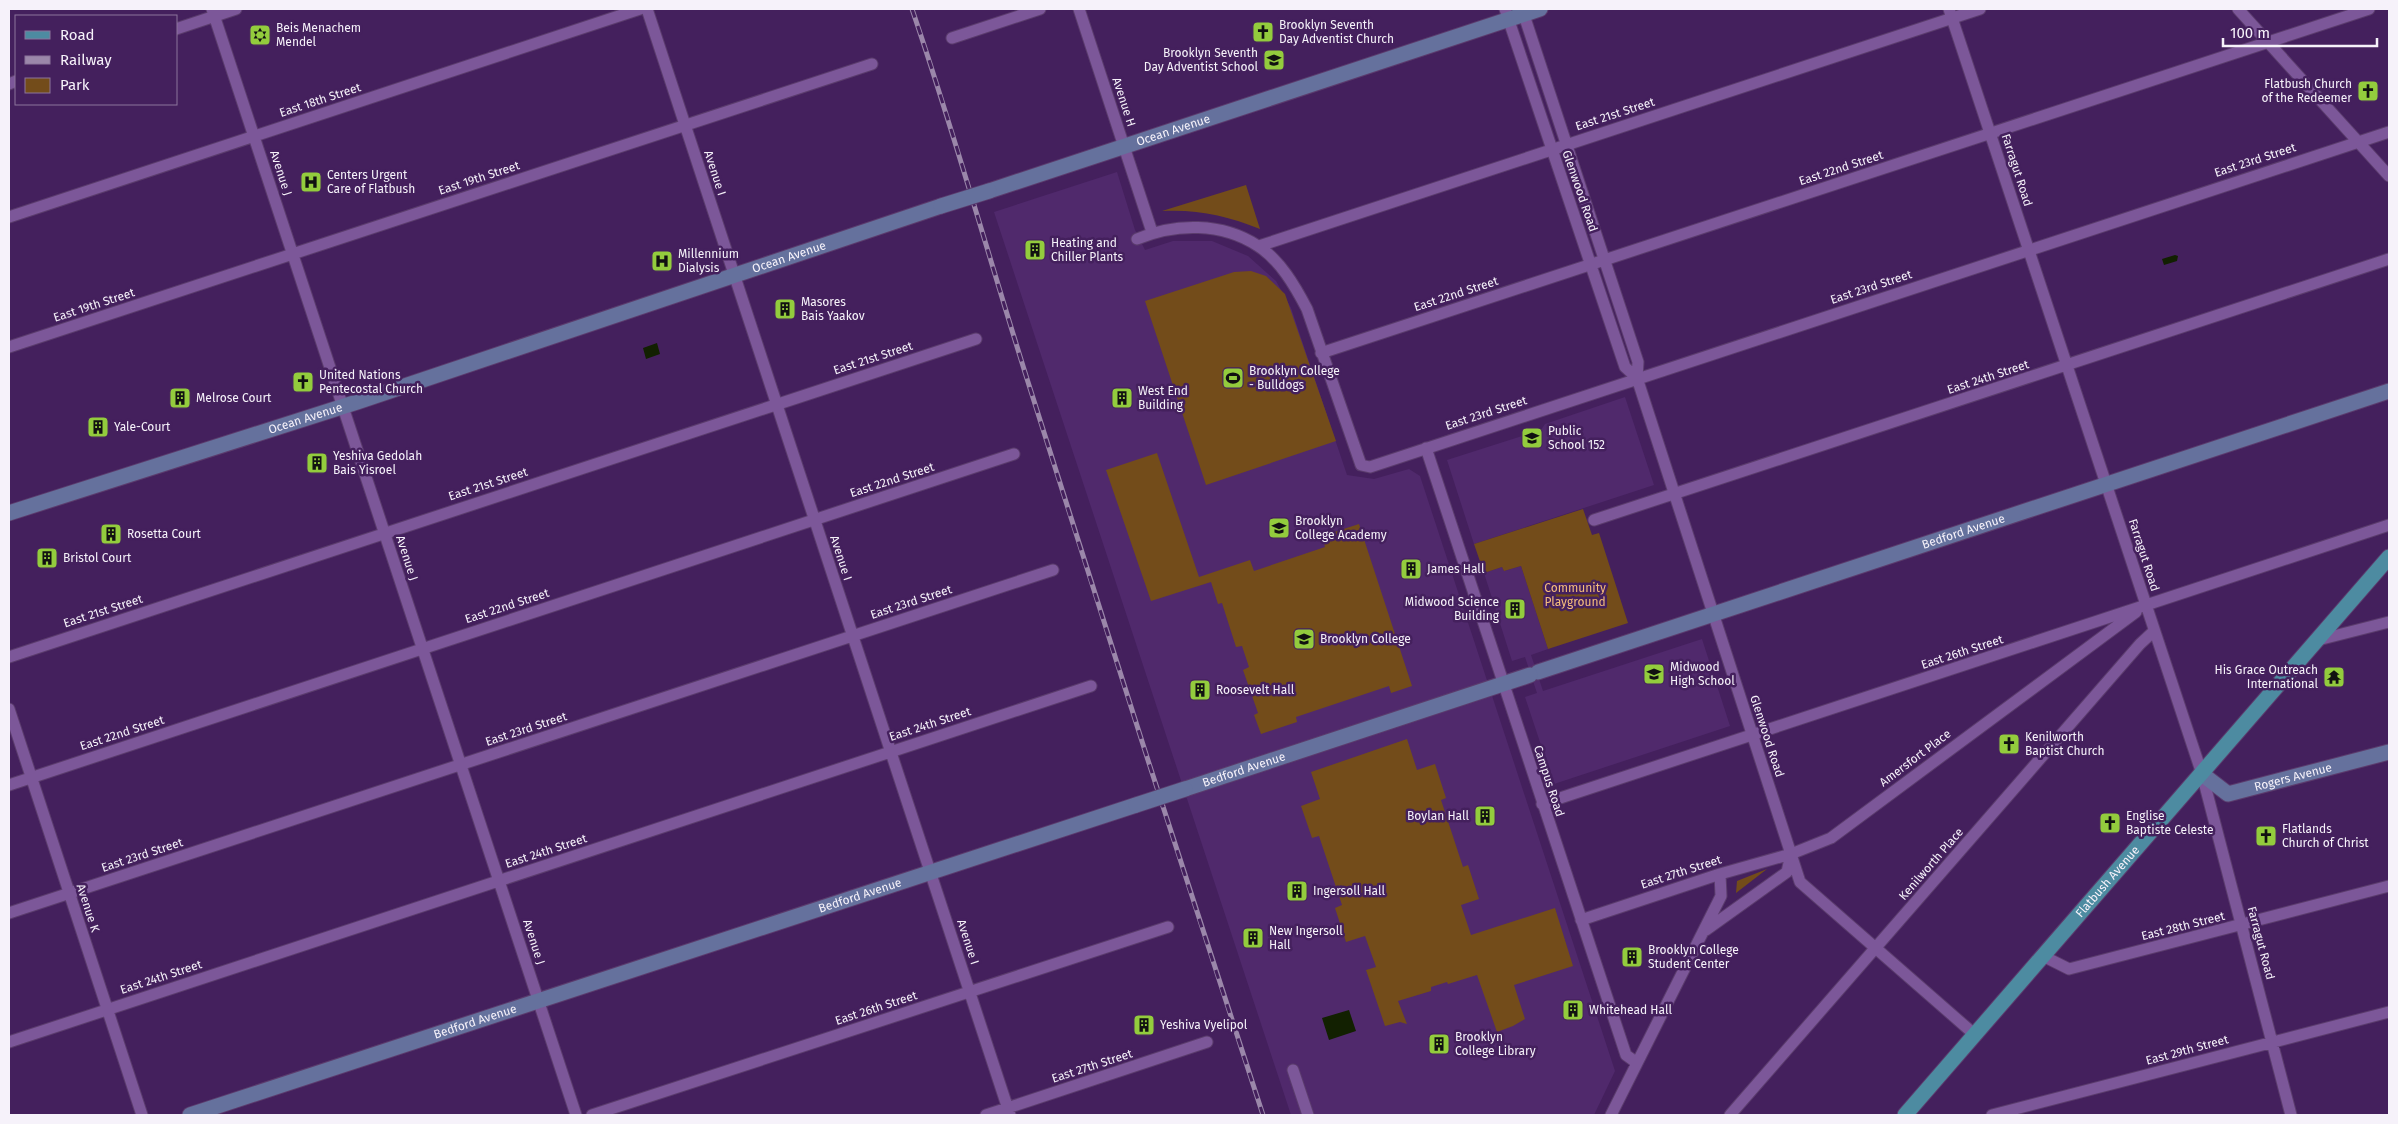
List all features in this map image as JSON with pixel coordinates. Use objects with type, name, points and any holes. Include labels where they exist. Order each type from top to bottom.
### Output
[{"type":"main road","name":"Ocean Avenue","points":[[9,512],[343,406],[1124,146],[1507,14],[1540,9]]},
{"type":"main road","name":"Bedford Avenue","points":[[190,1115],[2389,392]]},
{"type":"main road","name":"Flatbush Avenue","points":[[1905,1115],[2389,557]]},
{"type":"main road","name":"Rogers Avenue","points":[[2202,774],[2228,794],[2389,752]]},
{"type":"street","points":[[178,27],[214,12],[236,9]]},
{"type":"street","name":"East 18th Street","points":[[9,217],[640,9]]},
{"type":"street","name":"Avenue I","points":[[647,9],[1009,1112]]},
{"type":"street","points":[[952,38],[1040,9]]},
{"type":"street","name":"Avenue H","points":[[1079,9],[1152,232]]},
{"type":"street","name":"East 21st Street","points":[[1259,246],[1552,150],[1951,13],[1980,9]]},
{"type":"street","points":[[2238,9],[2389,176]]},
{"type":"street","name":"East 22nd Street","points":[[1321,353],[2369,9]]},
{"type":"street","name":"Glenwood Road","points":[[1522,11],[1638,362],[1636,378],[1800,882],[1974,1034]]},
{"type":"street","name":"Avenue J","points":[[214,12],[576,1115]]},
{"type":"street","name":"Farragut Road","points":[[1951,13],[2202,774],[2291,1115]]},
{"type":"street","name":"Glenwood Road","points":[[1507,14],[1625,367],[1636,378]]},
{"type":"street","name":"East 19th Street","points":[[9,347],[872,64]]},
{"type":"street","name":"East 23rd Street","points":[[1321,353],[1361,465],[1370,467],[2028,249],[2389,132]]},
{"type":"street","points":[[1137,239],[1152,232],[1179,227],[1207,228],[1227,232],[1259,246],[1274,260],[1298,291],[1307,309],[1321,353]]},
{"type":"street","name":"East 24th Street","points":[[1594,520],[2389,259]]},
{"type":"street","name":"East 21st Street","points":[[9,657],[976,339]]},
{"type":"street","name":"Campus Road","points":[[1426,448],[1626,1055],[1637,1063]]},
{"type":"street","name":"East 22nd Street","points":[[9,785],[1014,454]]},
{"type":"street","name":"East 26th Street","points":[[1542,804],[2389,525]]},
{"type":"street","name":"East 23rd Street","points":[[9,913],[1053,570]]},
{"type":"street","name":"Amersfort Place","points":[[1791,854],[1831,838],[2145,605]]},
{"type":"street","points":[[2318,640],[2389,622]]},
{"type":"street","name":"Kenilworth Place","points":[[1730,1115],[2140,644],[2154,631]]},
{"type":"street","name":"East 24th Street","points":[[9,1042],[1091,686]]},
{"type":"street","name":"Avenue K","points":[[9,709],[142,1115]]},
{"type":"street","points":[[1706,930],[1787,872],[1791,854]]},
{"type":"street","name":"East 27th Street","points":[[1581,920],[1720,874],[1791,854]]},
{"type":"street","points":[[1611,1115],[1722,896],[1720,874]]},
{"type":"street","name":"East 28th Street","points":[[2043,956],[2069,969],[2389,886]]},
{"type":"street","name":"East 26th Street","points":[[592,1115],[1168,927]]},
{"type":"street","name":"East 29th Street","points":[[1992,1115],[2389,1012]]},
{"type":"street","name":"East 27th Street","points":[[986,1115],[1009,1112],[1207,1042]]},
{"type":"street","points":[[1293,1070],[1308,1115]]},
{"type":"shaded area","name":"Brooklyn College","points":[[1117,172],[1135,230],[1145,250],[1173,241],[1212,241],[1248,256],[1276,281],[1291,308],[1347,475],[1374,479],[1409,469],[1420,476],[1615,1071],[1594,1115],[1291,1115],[994,212]]},
{"type":"shaded area","points":[[2175,255],[2178,256],[2177,261],[2164,265],[2162,259]]},
{"type":"shaded area","points":[[657,343],[660,354],[646,359],[643,348]]},
{"type":"shaded area","points":[[1625,397],[1654,485],[1474,544],[1447,460],[1541,430],[1545,424]]},
{"type":"shaded area","name":"Midwood High School","points":[[1521,566],[1548,649],[1531,655],[1543,691],[1702,639],[1730,726],[1554,784],[1525,697],[1537,693],[1525,657],[1512,661],[1484,573],[1502,567],[1504,571]]},
{"type":"shaded area","points":[[1349,1010],[1356,1031],[1329,1040],[1322,1018]]},
{"type":"green space","points":[[1246,185],[1260,229],[1212,214],[1188,211],[1162,211]]},
{"type":"green space","points":[[1251,271],[1266,276],[1285,294],[1336,441],[1206,485],[1145,301],[1234,272]]},
{"type":"green space","points":[[1157,453],[1199,577],[1250,560],[1254,571],[1325,547],[1322,536],[1359,524],[1412,686],[1391,693],[1389,686],[1296,717],[1297,722],[1261,734],[1254,715],[1258,713],[1243,670],[1249,667],[1242,646],[1236,647],[1222,603],[1218,604],[1211,582],[1151,601],[1106,470]]},
{"type":"green space","name":"Community Playground","points":[[1583,509],[1592,535],[1599,533],[1628,623],[1548,649],[1521,566],[1504,571],[1502,567],[1484,573],[1474,544]]},
{"type":"green space","points":[[1407,739],[1417,770],[1435,764],[1446,798],[1441,800],[1463,867],[1468,865],[1479,899],[1461,905],[1471,935],[1555,908],[1573,966],[1514,985],[1525,1019],[1497,1032],[1477,975],[1431,987],[1431,991],[1398,1001],[1407,1024],[1400,1022],[1385,1026],[1366,970],[1376,967],[1365,936],[1346,942],[1335,908],[1342,905],[1319,836],[1312,838],[1301,806],[1320,799],[1311,772]]},
{"type":"green space","points":[[1767,869],[1736,893],[1737,881]]},
{"type":"railway","points":[[912,9],[1086,566],[1263,1115]]},
{"type":"place","name":"Brooklyn Seventh Day Adventist Church","points":[[1263,32]]},
{"type":"place","name":"Beis Menachem Mendel","points":[[260,35]]},
{"type":"place","name":"Brooklyn Seventh Day Adventist School","points":[[1274,60]]},
{"type":"place","name":"Flatbush Church of the Redeemer","points":[[2368,91]]},
{"type":"place","name":"Centers Urgent Care of Flatbush","points":[[311,182]]},
{"type":"place","name":"Heating and Chiller Plants","points":[[1035,250]]},
{"type":"place","name":"Millennium Dialysis","points":[[662,261]]},
{"type":"place","name":"Masores Bais Yaakov","points":[[785,309]]},
{"type":"place","name":"Brooklyn College - Bulldogs","points":[[1233,378]]},
{"type":"place","name":"United Nations Pentecostal Church","points":[[303,382]]},
{"type":"place","name":"Melrose Court","points":[[180,398]]},
{"type":"place","name":"West End Building","points":[[1122,398]]},
{"type":"place","name":"Yale-Court","points":[[98,427]]},
{"type":"place","name":"Public School 152","points":[[1532,438]]},
{"type":"place","name":"Yeshiva Gedolah Bais Yisroel","points":[[317,463]]},
{"type":"place","name":"Brooklyn College Academy","points":[[1279,528]]},
{"type":"place","name":"Rosetta Court","points":[[111,534]]},
{"type":"place","name":"Bristol Court","points":[[47,558]]},
{"type":"place","name":"James Hall","points":[[1411,569]]},
{"type":"place","name":"Midwood Science Building","points":[[1515,609]]},
{"type":"place","name":"Brooklyn College","points":[[1304,639]]},
{"type":"place","name":"Midwood High School","points":[[1654,674]]},
{"type":"place","name":"His Grace Outreach International","points":[[2334,677]]},
{"type":"place","name":"Roosevelt Hall","points":[[1200,690]]},
{"type":"place","name":"Kenilworth Baptist Church","points":[[2009,744]]},
{"type":"place","name":"Boylan Hall","points":[[1485,816]]},
{"type":"place","name":"Englise Baptiste Celeste","points":[[2110,823]]},
{"type":"place","name":"Flatlands Church of Christ","points":[[2266,836]]},
{"type":"place","name":"Ingersoll Hall","points":[[1297,891]]},
{"type":"place","name":"New Ingersoll Hall","points":[[1253,938]]},
{"type":"place","name":"Brooklyn College Student Center","points":[[1632,957]]},
{"type":"place","name":"Whitehead Hall","points":[[1573,1010]]},
{"type":"place","name":"Yeshiva Vyelipol","points":[[1144,1025]]},
{"type":"place","name":"Brooklyn College Library","points":[[1439,1044]]}]
